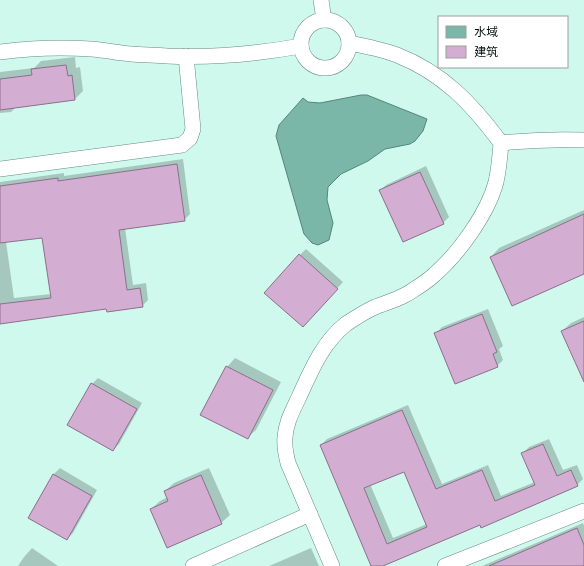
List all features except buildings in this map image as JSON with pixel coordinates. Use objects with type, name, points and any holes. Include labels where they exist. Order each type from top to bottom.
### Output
[{"type":"lane","points":[[321,0],[324,20]]},
{"type":"lane","points":[[324,20],[334,22],[342,26],[347,34],[349,43],[347,53],[341,61],[333,66],[323,68],[315,66],[308,61],[303,54],[301,46],[302,37],[307,28],[315,22],[324,20]]},
{"type":"lane","points":[[332,566],[288,463],[285,452],[284,437],[287,423],[315,362],[333,336],[357,316],[406,295],[434,276],[454,255],[479,220],[489,202],[496,183],[501,143],[469,104],[454,89],[437,77],[397,55],[374,48],[349,43]]},
{"type":"lane","points":[[0,52],[20,49],[56,48],[92,49],[131,54],[207,56],[244,54],[301,46]]},
{"type":"lane","points":[[0,169],[182,145],[190,138],[193,129],[186,56]]},
{"type":"lane","points":[[501,143],[530,140],[584,140]]},
{"type":"lane","points":[[445,566],[584,511]]},
{"type":"lane","points":[[192,566],[310,514]]},
{"type":"water","points":[[367,95],[427,119],[423,131],[415,141],[410,144],[385,149],[368,161],[341,174],[328,187],[327,200],[333,223],[329,240],[318,245],[312,243],[304,234],[276,136],[279,125],[303,98],[308,102],[320,103]]}]
